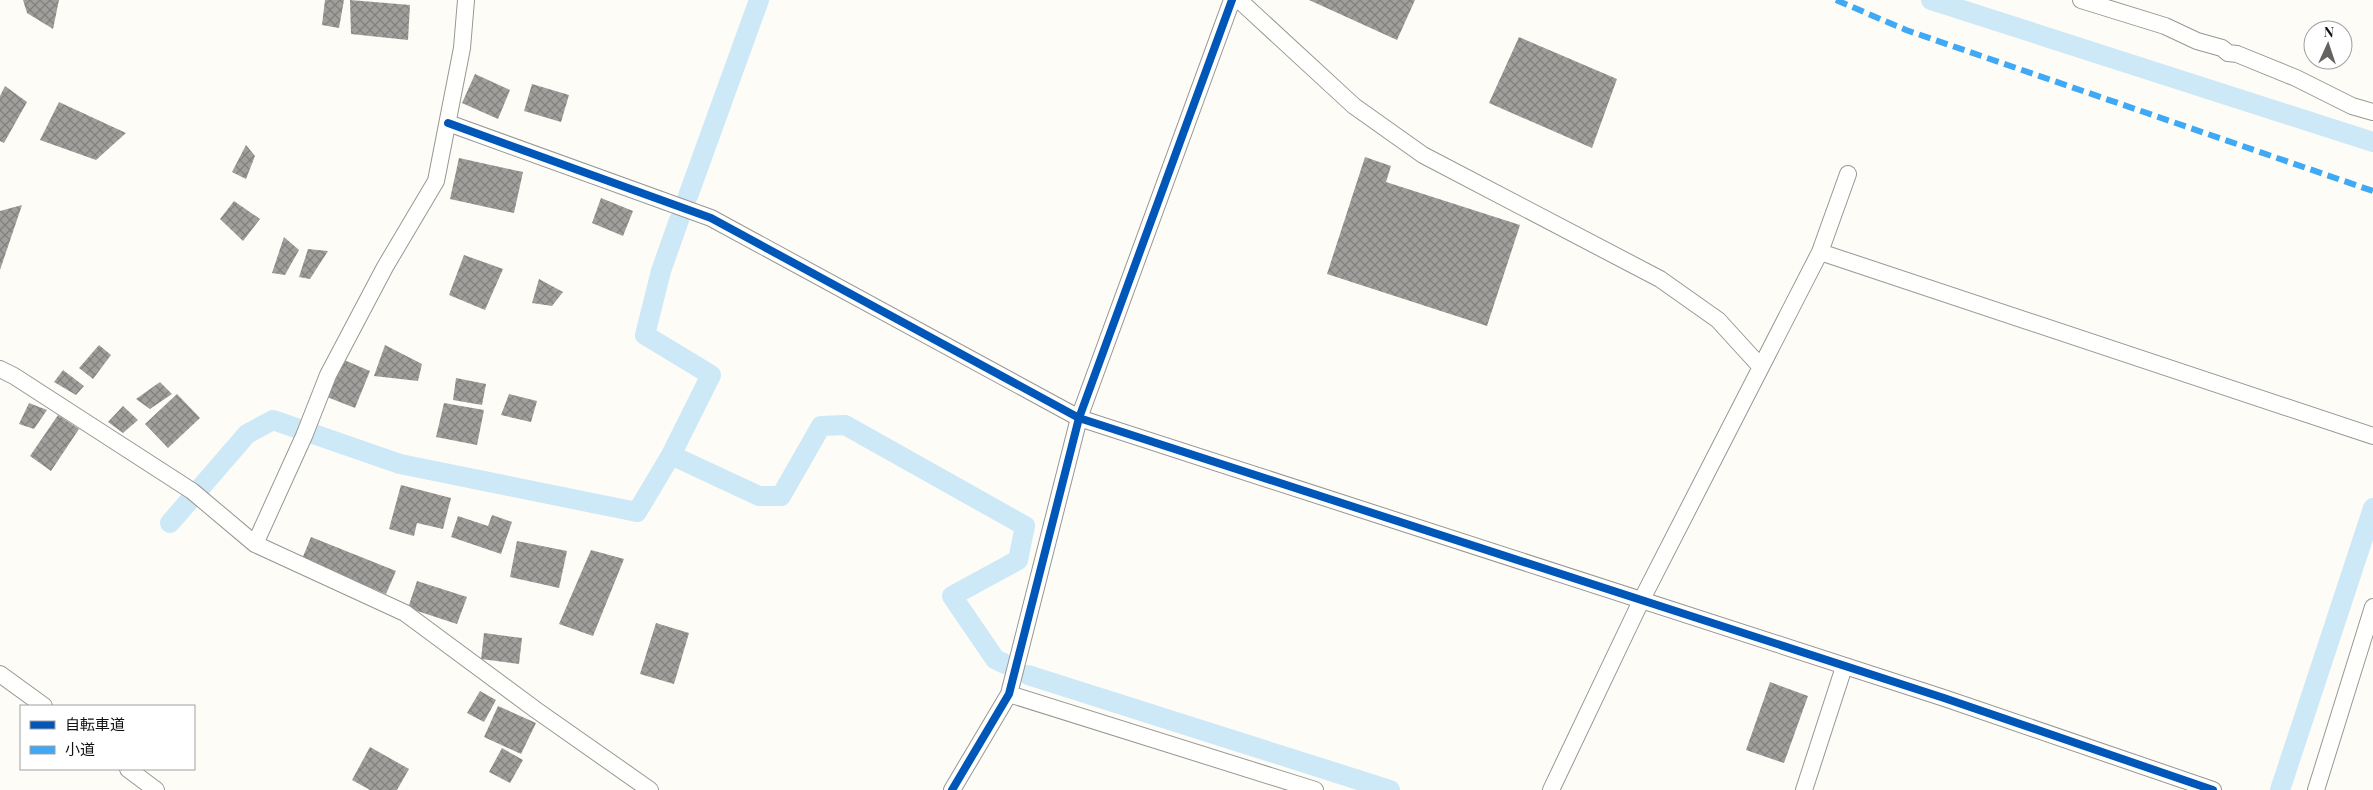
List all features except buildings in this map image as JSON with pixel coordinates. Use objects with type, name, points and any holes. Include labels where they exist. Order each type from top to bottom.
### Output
[{"type":"street","points":[[255,544],[304,436],[328,375],[385,267],[436,181],[448,123],[457,62],[462,48],[466,0]]},
{"type":"street","points":[[952,790],[1009,694],[1079,418],[1232,0]]},
{"type":"street","points":[[1239,0],[1354,106],[1423,155],[1660,279],[1718,320],[1760,366]]},
{"type":"street","points":[[2081,0],[2165,26],[2197,41],[2222,48],[2228,53],[2237,54],[2296,78],[2352,106],[2373,112]]},
{"type":"street","points":[[448,123],[711,218],[1079,418],[1844,667],[2213,790]]},
{"type":"street","points":[[1551,790],[1641,601],[1820,252],[1848,174]]},
{"type":"street","points":[[1820,252],[2373,436]]},
{"type":"street","points":[[0,369],[14,376],[192,491],[255,544],[405,613],[536,710],[650,790]]},
{"type":"street","points":[[2316,790],[2373,607]]},
{"type":"street","points":[[1804,790],[1844,667]]},
{"type":"street","points":[[0,674],[43,705]]},
{"type":"street","points":[[1009,694],[1315,790]]},
{"type":"street","points":[[129,770],[156,790]]},
{"type":"waterway","points":[[688,196],[759,0]]},
{"type":"waterway","points":[[1931,0],[2373,142]]},
{"type":"waterway","points":[[170,523],[247,434],[273,420],[400,464],[637,512],[671,455],[711,375],[645,335],[661,271],[679,220]]},
{"type":"waterway","points":[[671,455],[759,496],[781,496],[821,426],[845,425],[1025,526],[1018,560],[952,596],[995,659],[1005,664]]},
{"type":"waterway","points":[[2280,790],[2373,508]]},
{"type":"waterway","points":[[1028,675],[1390,790]]},
{"type":"marked path","points":[[1836,0],[1906,30],[2373,191]]},
{"type":"cycle path","points":[[952,790],[1009,694],[1079,418],[1232,0]]},
{"type":"cycle path","points":[[448,123],[711,218],[1079,418],[1944,698],[2213,790]]}]
